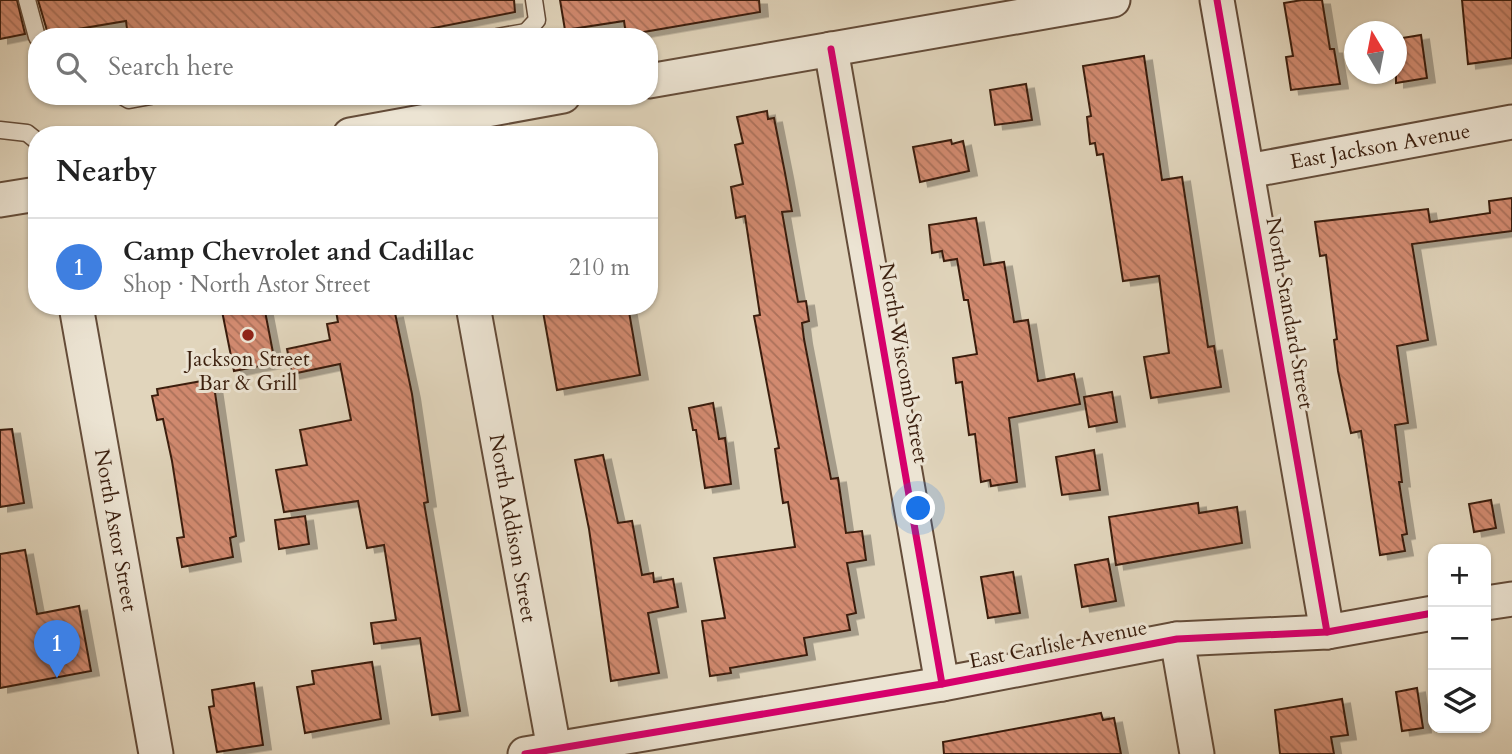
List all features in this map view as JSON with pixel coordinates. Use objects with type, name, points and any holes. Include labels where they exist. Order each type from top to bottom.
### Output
[{"type":"street","points":[[658,79],[1113,0]]},
{"type":"street","name":"North Standard Street","points":[[1217,0],[1327,632]]},
{"type":"street","name":"North Wiscomb Street","points":[[831,48],[942,684]]},
{"type":"street","points":[[440,126],[521,105]]},
{"type":"street","name":"East Jackson Avenue","points":[[1248,171],[1512,122]]},
{"type":"street","points":[[0,200],[28,195]]},
{"type":"street","name":"North Astor Street","points":[[78,315],[156,754]]},
{"type":"street","name":"North Addison Street","points":[[474,315],[539,751]]},
{"type":"street","points":[[1491,602],[1512,599]]},
{"type":"street","name":"East Carlisle Avenue","points":[[539,751],[687,741],[942,684],[1177,639],[1327,632],[1428,614]]},
{"type":"street","points":[[1177,639],[1197,754]]},
{"type":"lane","points":[[27,0],[35,28]]},
{"type":"lane","points":[[531,28],[537,20],[534,0]]},
{"type":"lane","points":[[0,130],[28,134]]},
{"type":"building","points":[[0,0],[17,0],[25,34],[0,39]]},
{"type":"building","points":[[38,0],[514,0],[515,12],[434,28],[127,28],[126,21],[84,28],[46,28]]},
{"type":"building","points":[[560,0],[759,0],[760,12],[658,30],[625,28],[624,21],[565,28]]},
{"type":"building","points":[[1322,0],[1330,49],[1334,49],[1340,84],[1291,90],[1286,57],[1293,56],[1284,3]]},
{"type":"building","points":[[1462,0],[1512,0],[1512,58],[1468,64]]},
{"type":"building","points":[[1421,35],[1427,78],[1407,81],[1407,37]]},
{"type":"building","points":[[1144,56],[1162,180],[1182,177],[1208,347],[1214,346],[1221,387],[1151,398],[1144,357],[1169,353],[1159,276],[1123,281],[1103,154],[1097,155],[1095,143],[1090,144],[1087,117],[1091,116],[1083,66]]},
{"type":"building","points":[[1026,84],[1032,120],[995,125],[990,90]]},
{"type":"building","points":[[767,111],[768,119],[774,118],[792,211],[782,212],[798,302],[806,301],[809,321],[802,323],[804,339],[831,479],[838,478],[846,533],[862,531],[866,560],[847,563],[856,613],[847,615],[850,630],[804,638],[807,655],[730,668],[731,673],[710,676],[702,621],[725,618],[714,558],[795,547],[788,502],[783,503],[775,449],[779,448],[754,316],[760,315],[745,216],[736,218],[731,187],[743,184],[735,145],[743,143],[737,117]]},
{"type":"building","points":[[951,140],[952,144],[963,141],[969,171],[920,182],[913,147]]},
{"type":"building","points":[[1512,198],[1512,231],[1412,244],[1428,340],[1397,346],[1408,423],[1395,425],[1402,482],[1399,482],[1407,534],[1402,535],[1405,551],[1380,555],[1361,431],[1351,433],[1338,371],[1334,340],[1337,339],[1326,255],[1320,256],[1315,222],[1428,209],[1430,222],[1490,213],[1489,201]]},
{"type":"building","points":[[976,218],[984,265],[1004,262],[1014,322],[1028,320],[1038,381],[1074,374],[1080,404],[1009,418],[1017,482],[991,486],[990,480],[981,482],[975,434],[969,435],[962,382],[956,383],[953,358],[977,354],[968,300],[964,300],[957,259],[944,261],[942,251],[932,253],[929,225]]},
{"type":"building","name":"Jackson Street Bar & Grill","points":[[223,315],[266,315],[275,363],[234,371]]},
{"type":"building","points":[[337,315],[395,315],[412,394],[428,502],[424,503],[460,711],[432,715],[420,638],[374,644],[371,623],[396,620],[384,545],[367,548],[358,501],[284,512],[276,470],[307,465],[300,430],[351,420],[340,364],[292,374],[287,349],[330,340],[327,324],[338,322]]},
{"type":"building","points":[[544,315],[630,315],[640,375],[557,390]]},
{"type":"building","points":[[213,379],[236,536],[230,538],[233,557],[182,567],[177,538],[184,537],[172,461],[163,419],[157,420],[152,396],[158,395],[157,389]]},
{"type":"building","points":[[1112,392],[1117,422],[1089,427],[1084,397]]},
{"type":"building","points":[[713,403],[719,439],[725,438],[731,484],[705,488],[696,430],[693,430],[689,408]]},
{"type":"building","points":[[12,429],[24,503],[0,507],[0,430]]},
{"type":"building","points":[[1094,450],[1100,490],[1062,495],[1056,457]]},
{"type":"building","points":[[603,455],[618,523],[632,521],[642,575],[653,573],[654,582],[673,579],[678,607],[648,613],[659,673],[611,681],[589,529],[575,460]]},
{"type":"building","points":[[1491,500],[1496,528],[1474,532],[1469,504]]},
{"type":"building","points":[[1198,503],[1199,513],[1237,507],[1242,543],[1116,565],[1109,517]]},
{"type":"building","points":[[305,516],[309,544],[279,549],[275,520]]},
{"type":"building","points":[[25,550],[37,614],[79,606],[91,671],[0,688],[0,554]]},
{"type":"building","points":[[1108,559],[1116,601],[1082,607],[1075,565]]},
{"type":"building","points":[[1013,572],[1020,613],[988,618],[981,577]]},
{"type":"building","points":[[372,662],[381,719],[305,733],[297,687],[314,684],[312,671]]},
{"type":"building","points":[[254,683],[263,745],[217,752],[209,707],[214,706],[212,690]]},
{"type":"building","points":[[1417,688],[1423,728],[1402,731],[1396,692]]},
{"type":"building","points":[[1342,699],[1348,735],[1331,737],[1334,754],[1280,754],[1275,710]]},
{"type":"building","points":[[1101,713],[1103,720],[1114,718],[1121,754],[944,754],[943,742]]},
{"type":"cycle path","points":[[1217,0],[1327,632]]},
{"type":"cycle path","points":[[831,49],[942,684]]},
{"type":"cycle path","points":[[525,754],[942,684],[1177,639],[1327,632],[1428,614]]},
{"type":"place","name":"Jackson Street Bar & Grill","points":[[248,335]]},
{"type":"place","name":"Camp Chevrolet and Cadillac","points":[[57,678]]}]
